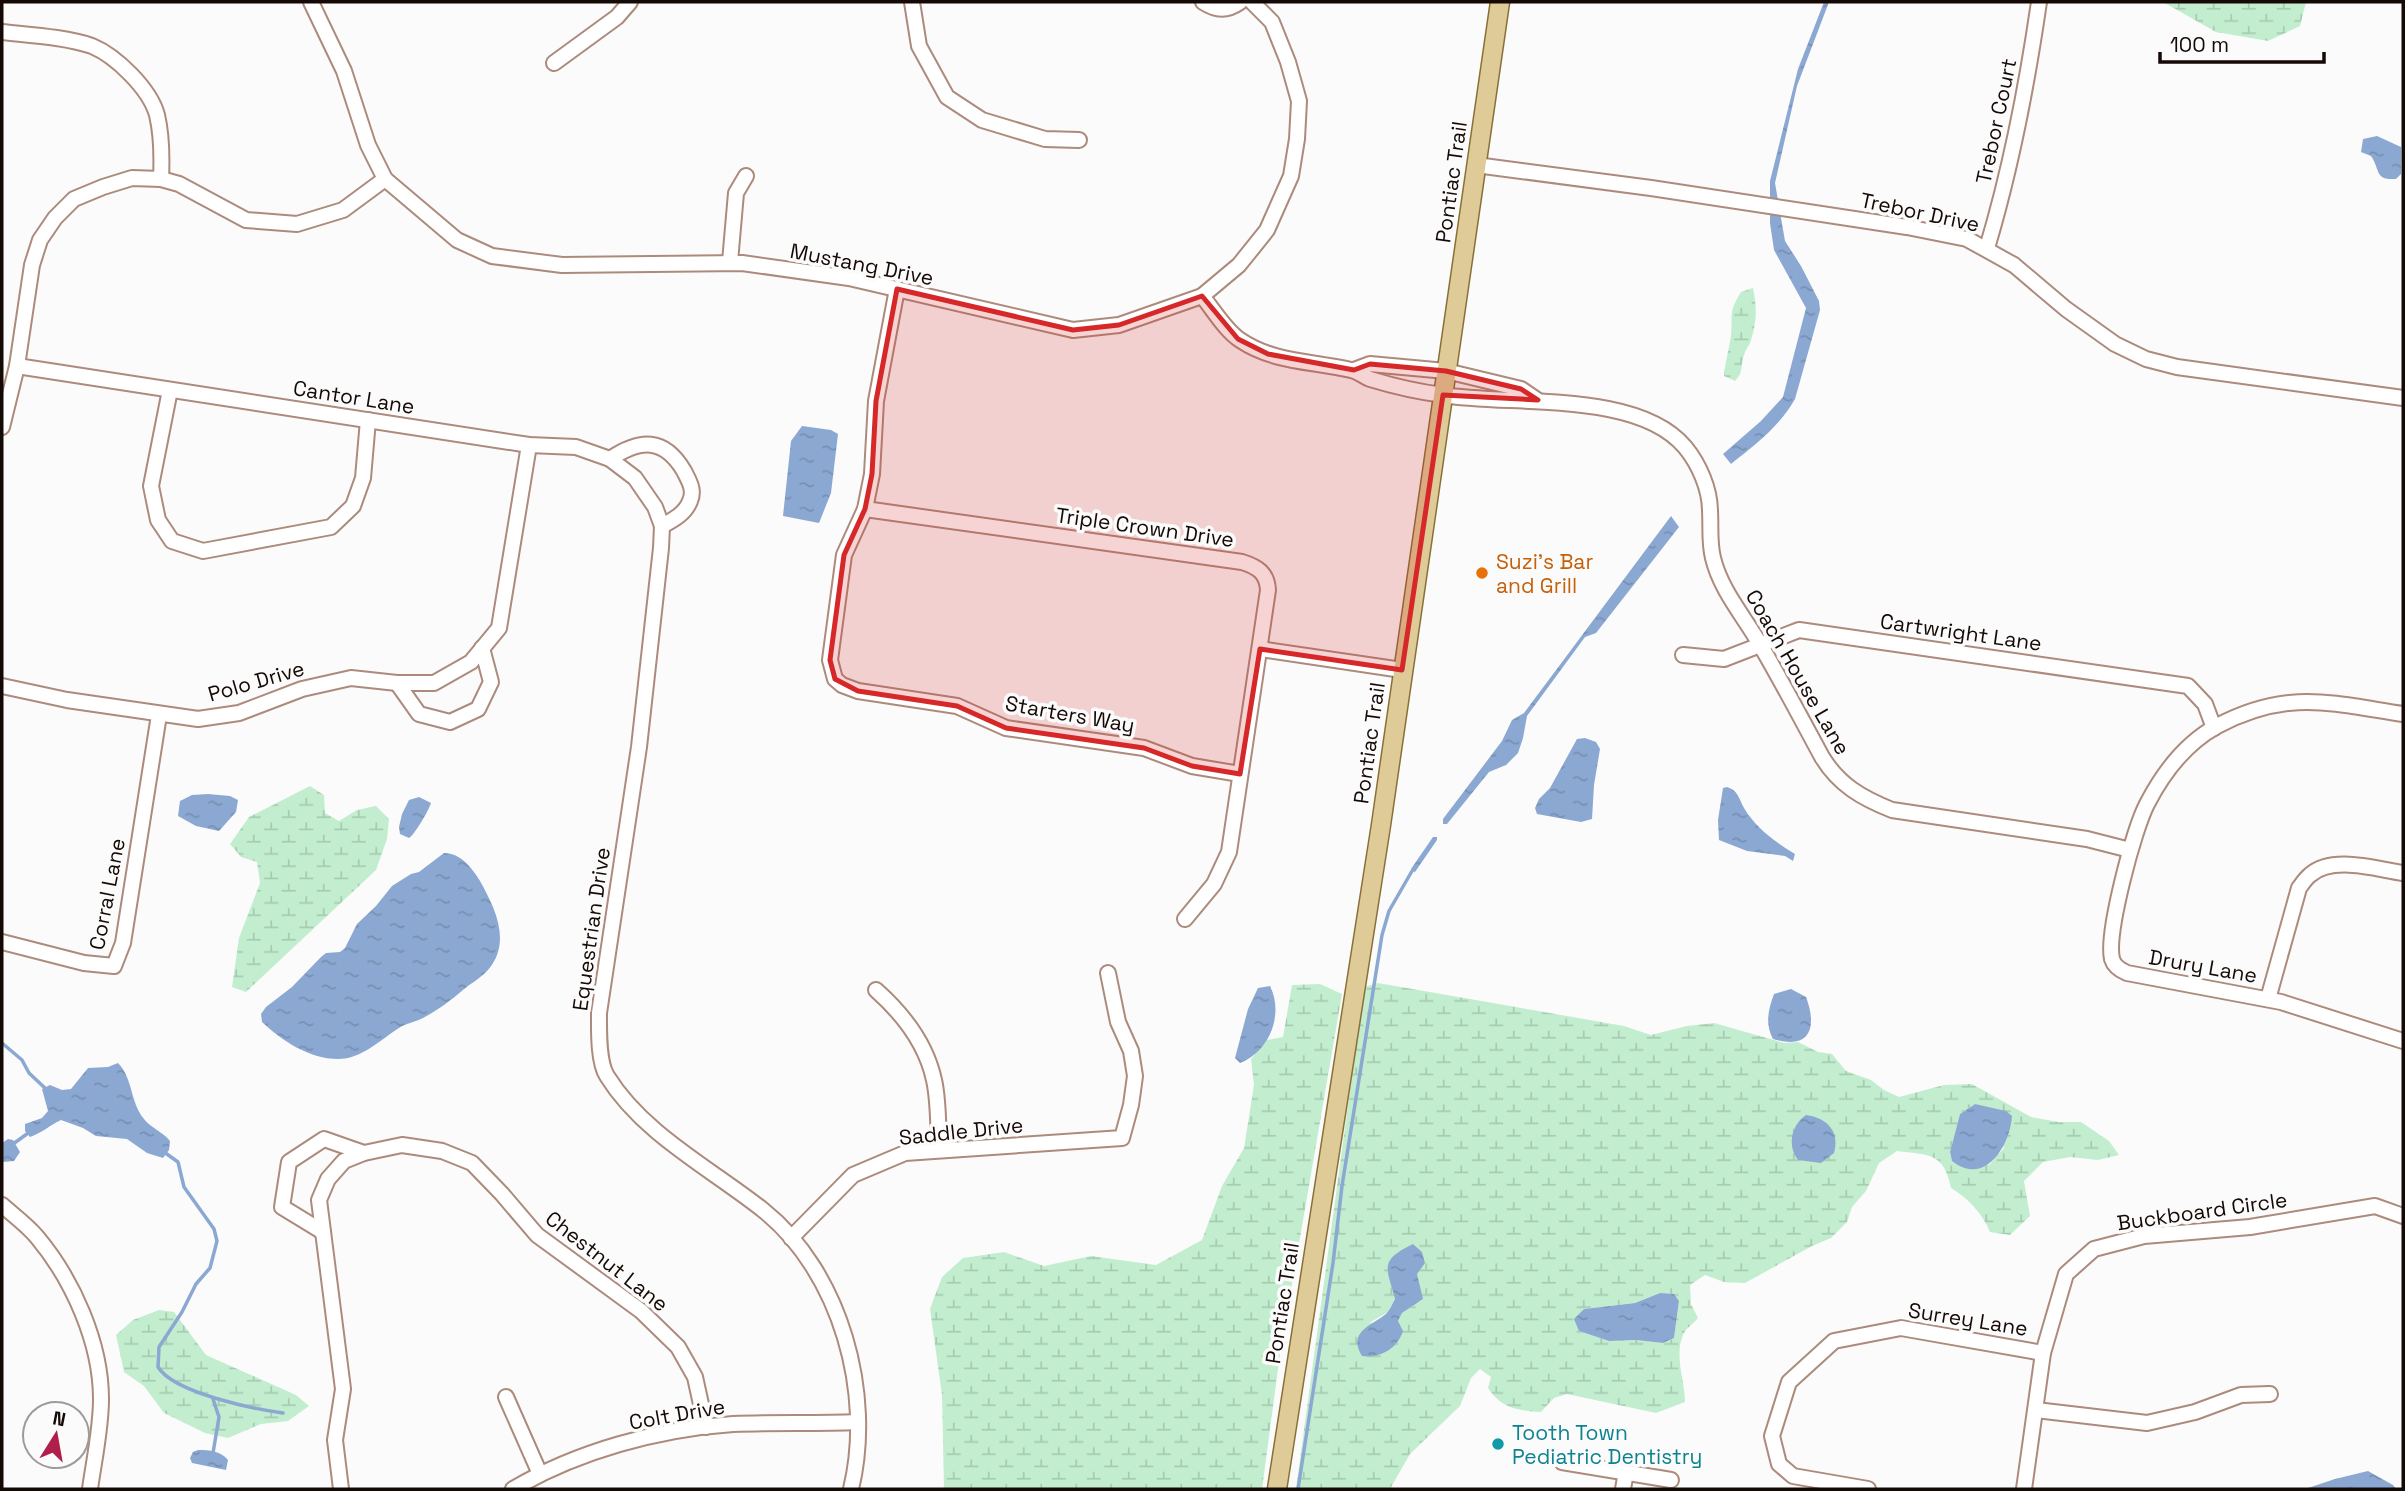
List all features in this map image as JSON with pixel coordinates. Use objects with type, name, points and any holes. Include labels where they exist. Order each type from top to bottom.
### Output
[{"type":"main road","name":"Pontiac Trail","points":[[1277,1489],[1381,825],[1500,2]]},
{"type":"street","name":"Mustang Drive","points":[[312,2],[344,71],[368,145],[385,179],[457,240],[492,256],[562,265],[730,262],[849,278],[1073,330],[1119,325],[1202,296],[1239,265],[1267,230],[1291,176],[1299,101],[1288,62],[1272,22],[1252,2]]},
{"type":"street","points":[[554,63],[617,17],[630,2]]},
{"type":"street","points":[[912,2],[919,46],[947,97],[982,120],[1045,139],[1079,140]]},
{"type":"street","points":[[1203,2],[1226,10],[1240,2]]},
{"type":"street","name":"Trebor Court","points":[[1987,248],[2003,195],[2039,2]]},
{"type":"street","points":[[2,32],[92,47],[122,65],[142,88],[156,112],[162,144],[161,179]]},
{"type":"street","name":"Trebor Drive","points":[[1476,165],[1789,209],[1967,239],[2014,265],[2115,344],[2146,359],[2177,367],[2403,398]]},
{"type":"street","points":[[730,262],[736,193],[746,176]]},
{"type":"street","points":[[2,427],[17,366],[32,265],[40,240],[55,218],[74,199],[132,178],[161,179],[179,184],[246,220],[297,224],[343,210],[385,179]]},
{"type":"street","name":"Starters Way","points":[[897,289],[876,401],[872,474],[865,509],[845,555],[839,585],[830,660],[835,679],[858,691],[957,706],[1006,728],[1144,748],[1192,766],[1240,774]]},
{"type":"street","points":[[1202,296],[1238,339],[1268,354],[1294,362],[1354,370]]},
{"type":"street","name":"Coach House Lane","points":[[1354,370],[1370,364],[1446,371],[1521,389],[1538,400]]},
{"type":"street","name":"Cantor Lane","points":[[17,366],[529,445],[576,447],[610,458]]},
{"type":"street","name":"Coach House Lane","points":[[1354,370],[1368,378],[1443,395],[1538,400],[1641,416],[1660,426],[1685,447],[1698,466],[1706,487],[1710,509],[1709,535],[1718,579],[1760,644],[1831,772],[1849,789],[1892,810],[2087,839],[2130,850]]},
{"type":"street","points":[[170,390],[151,486],[158,520],[172,541],[203,551],[331,527],[353,506],[363,478],[368,420]]},
{"type":"street","points":[[647,444],[663,448],[676,458],[692,485],[691,500],[682,514],[662,526],[655,507],[635,478],[610,458],[628,447],[647,444]]},
{"type":"street","name":"Polo Drive","points":[[2,686],[159,715],[198,719],[239,713],[302,689],[351,678],[397,683],[434,683],[471,662],[499,628],[529,445]]},
{"type":"street","name":"Triple Crown Drive","points":[[865,509],[1254,565],[1260,569],[1268,582],[1228,852],[1214,884],[1185,919]]},
{"type":"street","name":"Equestrian Drive","points":[[662,526],[639,747],[599,1013],[605,1074],[641,1119],[765,1212],[813,1265],[844,1330],[854,1378],[859,1444],[851,1489]]},
{"type":"street","name":"Cartwright Lane","points":[[1683,655],[1724,659],[1799,630],[2188,686],[2204,704],[2214,728]]},
{"type":"street","points":[[397,683],[419,714],[450,722],[478,709],[491,682],[482,648]]},
{"type":"street","points":[[1260,649],[1402,670]]},
{"type":"street","points":[[2130,850],[2146,805],[2159,783],[2179,756],[2214,728],[2266,705],[2292,702],[2320,701],[2403,714]]},
{"type":"street","name":"Corral Lane","points":[[2,942],[84,962],[114,966],[123,943],[159,715]]},
{"type":"street","name":"Drury Lane","points":[[2130,850],[2118,902],[2112,946],[2112,960],[2118,969],[2140,977],[2268,999],[2403,1041]]},
{"type":"street","name":"Drury Lane","points":[[2268,999],[2299,888],[2310,874],[2323,867],[2339,865],[2403,873]]},
{"type":"street","name":"Saddle Drive","points":[[791,1238],[853,1175],[905,1153],[1122,1138],[1135,1076],[1131,1051],[1118,1022],[1108,973]]},
{"type":"street","points":[[876,990],[897,1008],[918,1036],[934,1079],[939,1150]]},
{"type":"street","points":[[323,1232],[282,1207],[289,1162],[324,1139],[364,1153]]},
{"type":"street","name":"Chestnut Lane","points":[[341,1489],[335,1440],[343,1389],[319,1200],[328,1178],[344,1161],[364,1153],[402,1145],[442,1151],[472,1163],[537,1235],[641,1311],[678,1348],[695,1377],[706,1427]]},
{"type":"street","points":[[2,1205],[37,1237],[68,1283],[92,1342],[101,1400],[90,1489]]},
{"type":"street","name":"Buckboard Circle","points":[[2024,1489],[2043,1353],[2066,1274],[2094,1249],[2144,1236],[2250,1227],[2375,1206],[2403,1216]]},
{"type":"street","name":"Surrey Lane","points":[[1868,1489],[1793,1476],[1779,1464],[1772,1436],[1789,1382],[1834,1341],[1901,1328],[2043,1353]]},
{"type":"street","points":[[2036,1410],[2147,1423],[2196,1412],[2241,1395],[2270,1394]]},
{"type":"street","points":[[506,1397],[540,1474]]},
{"type":"street","name":"Colt Drive","points":[[513,1489],[540,1474],[642,1438],[734,1424],[857,1422]]},
{"type":"street","points":[[1562,1462],[1671,1480]]},
{"type":"street","points":[[1623,1489],[1626,1472]]},
{"type":"highlighted area","points":[[897,289],[1073,330],[1119,325],[1202,296],[1238,339],[1268,354],[1354,370],[1370,364],[1446,371],[1521,389],[1538,400],[1443,395],[1402,670],[1260,649],[1240,774],[1192,766],[1144,748],[1006,728],[957,706],[858,691],[835,679],[830,660],[844,555],[865,509],[872,474],[876,401]]},
{"type":"green space","points":[[2163,2],[2306,2],[2300,26],[2268,41],[2216,32]]},
{"type":"green space","points":[[1753,288],[1756,308],[1754,327],[1741,372],[1735,381],[1724,376],[1733,309],[1741,292]]},
{"type":"green space","points":[[310,786],[324,795],[325,813],[339,821],[357,810],[376,806],[389,819],[387,839],[376,870],[246,992],[232,987],[239,938],[260,883],[257,862],[241,857],[230,844],[249,817]]},
{"type":"green space","points":[[1378,983],[1624,1026],[1651,1035],[1687,1026],[1714,1023],[1784,1043],[1798,1042],[1818,1052],[1832,1054],[1846,1071],[1871,1080],[1899,1097],[1944,1085],[1972,1084],[2031,1117],[2059,1122],[2081,1122],[2109,1141],[2119,1155],[2098,1160],[2070,1157],[2043,1162],[2024,1181],[2030,1216],[2010,1235],[1990,1232],[1974,1207],[1951,1188],[1948,1176],[1939,1162],[1926,1155],[1897,1151],[1879,1163],[1866,1191],[1852,1207],[1847,1222],[1831,1238],[1745,1283],[1724,1282],[1705,1275],[1690,1285],[1691,1304],[1698,1318],[1684,1333],[1681,1343],[1680,1360],[1685,1402],[1656,1413],[1567,1394],[1554,1398],[1541,1412],[1525,1411],[1504,1404],[1493,1395],[1488,1388],[1491,1377],[1480,1369],[1471,1378],[1460,1406],[1410,1454],[1390,1489],[1296,1489],[1364,987]],"holes":[[[1975,1104],[2004,1148],[1989,1165],[1952,1161],[1950,1152],[1960,1114]],[[1392,1287],[1423,1299],[1402,1313],[1398,1321],[1369,1323],[1388,1312],[1395,1299]],[[1660,1293],[1674,1294],[1679,1301],[1674,1338],[1663,1343],[1609,1341],[1579,1331],[1584,1309],[1635,1303]]]},
{"type":"green space","points":[[1320,984],[1342,994],[1280,1354],[1262,1489],[944,1489],[942,1395],[930,1309],[942,1277],[963,1258],[1004,1252],[1044,1266],[1091,1256],[1156,1265],[1202,1240],[1222,1186],[1244,1148],[1254,1085],[1251,1059],[1267,1040],[1283,1037],[1292,985]]},
{"type":"green space","points":[[159,1310],[174,1312],[206,1355],[296,1395],[309,1406],[288,1421],[261,1424],[228,1438],[205,1433],[164,1413],[144,1386],[124,1372],[116,1335],[133,1320]]},
{"type":"water","points":[[1824,2],[1829,2],[1797,86],[1775,183],[1785,241],[1819,301],[1820,310],[1795,399],[1774,426],[1731,464],[1723,454],[1761,421],[1783,397],[1806,308],[1774,250],[1770,223],[1770,181],[1798,69]]},
{"type":"water","points":[[2377,136],[2401,147],[2401,174],[2396,179],[2381,176],[2371,156],[2361,152],[2363,139]]},
{"type":"water","points":[[802,426],[831,430],[838,434],[831,493],[819,523],[783,516],[791,441]]},
{"type":"water","points":[[1671,516],[1679,527],[1596,633],[1585,637],[1527,716],[1518,753],[1506,765],[1489,772],[1447,824],[1443,824],[1443,819],[1502,741],[1512,720],[1524,713]]},
{"type":"water","points":[[1585,738],[1596,742],[1600,749],[1592,819],[1581,822],[1537,814],[1535,808],[1539,799],[1550,788],[1577,739]]},
{"type":"water","points":[[1727,787],[1736,793],[1760,828],[1795,854],[1793,861],[1785,856],[1747,851],[1719,840],[1718,820],[1723,788]]},
{"type":"water","points":[[192,795],[230,796],[238,800],[236,812],[219,831],[196,826],[178,816],[180,801]]},
{"type":"water","points":[[419,797],[431,803],[422,822],[409,838],[400,834],[402,814],[409,800]]},
{"type":"water","points":[[1433,837],[1437,837],[1437,840],[1415,872],[1412,871],[1411,869]]},
{"type":"water","points":[[444,853],[461,858],[470,866],[491,902],[499,925],[499,948],[485,973],[434,1012],[402,1026],[370,1048],[347,1058],[328,1058],[307,1052],[278,1036],[262,1022],[261,1014],[266,1007],[292,987],[321,957],[345,948],[357,924],[392,886],[419,872]]},
{"type":"water","points":[[1270,986],[1275,1008],[1272,1030],[1259,1050],[1240,1063],[1235,1058],[1248,1009],[1258,988]]},
{"type":"water","points":[[1791,989],[1806,997],[1811,1019],[1808,1034],[1795,1042],[1785,1042],[1773,1039],[1768,1017],[1774,994]]},
{"type":"water","points":[[118,1063],[126,1076],[139,1112],[170,1141],[169,1150],[163,1158],[147,1153],[127,1139],[96,1136],[61,1120],[30,1137],[25,1131],[25,1124],[42,1118],[48,1111],[42,1089],[50,1085],[62,1090],[71,1089],[88,1068],[108,1067]]},
{"type":"water","points":[[1975,1104],[2006,1111],[2012,1116],[2001,1150],[1994,1160],[1975,1169],[1964,1168],[1952,1161],[1950,1152],[1960,1114]]},
{"type":"water","points":[[1806,1115],[1826,1123],[1835,1138],[1834,1153],[1821,1163],[1798,1160],[1792,1148],[1794,1130]]},
{"type":"water","points":[[8,1139],[13,1140],[20,1152],[14,1161],[2,1162],[2,1143]]},
{"type":"water","points":[[1413,1244],[1422,1252],[1425,1263],[1417,1274],[1423,1299],[1402,1313],[1398,1321],[1403,1331],[1397,1343],[1382,1354],[1362,1356],[1357,1341],[1359,1335],[1386,1314],[1395,1299],[1388,1272],[1390,1261],[1394,1255]]},
{"type":"water","points":[[1660,1293],[1674,1294],[1679,1301],[1674,1338],[1663,1343],[1609,1341],[1579,1331],[1574,1319],[1584,1309],[1635,1303]]},
{"type":"water","points":[[198,1450],[222,1455],[228,1460],[226,1470],[192,1463],[190,1458],[193,1452]]},
{"type":"water","points":[[2368,1471],[2396,1489],[2305,1489],[2335,1479]]},
{"type":"waterway","points":[[1298,1489],[1382,935],[1389,911],[1412,871]]},
{"type":"waterway","points":[[2,1043],[22,1060],[29,1073],[46,1089]]},
{"type":"waterway","points":[[13,1144],[31,1131]]},
{"type":"waterway","points":[[164,1152],[178,1162],[184,1187],[214,1229],[217,1241],[210,1268],[196,1284],[182,1312],[159,1347],[158,1367],[180,1385],[197,1392],[235,1404],[283,1413]]},
{"type":"waterway","points":[[213,1399],[219,1417],[213,1453]]},
{"type":"place","name":"Suzi's Bar and Grill","points":[[1482,573]]},
{"type":"place","name":"Tooth Town Pediatric Dentistry","points":[[1498,1444]]}]
